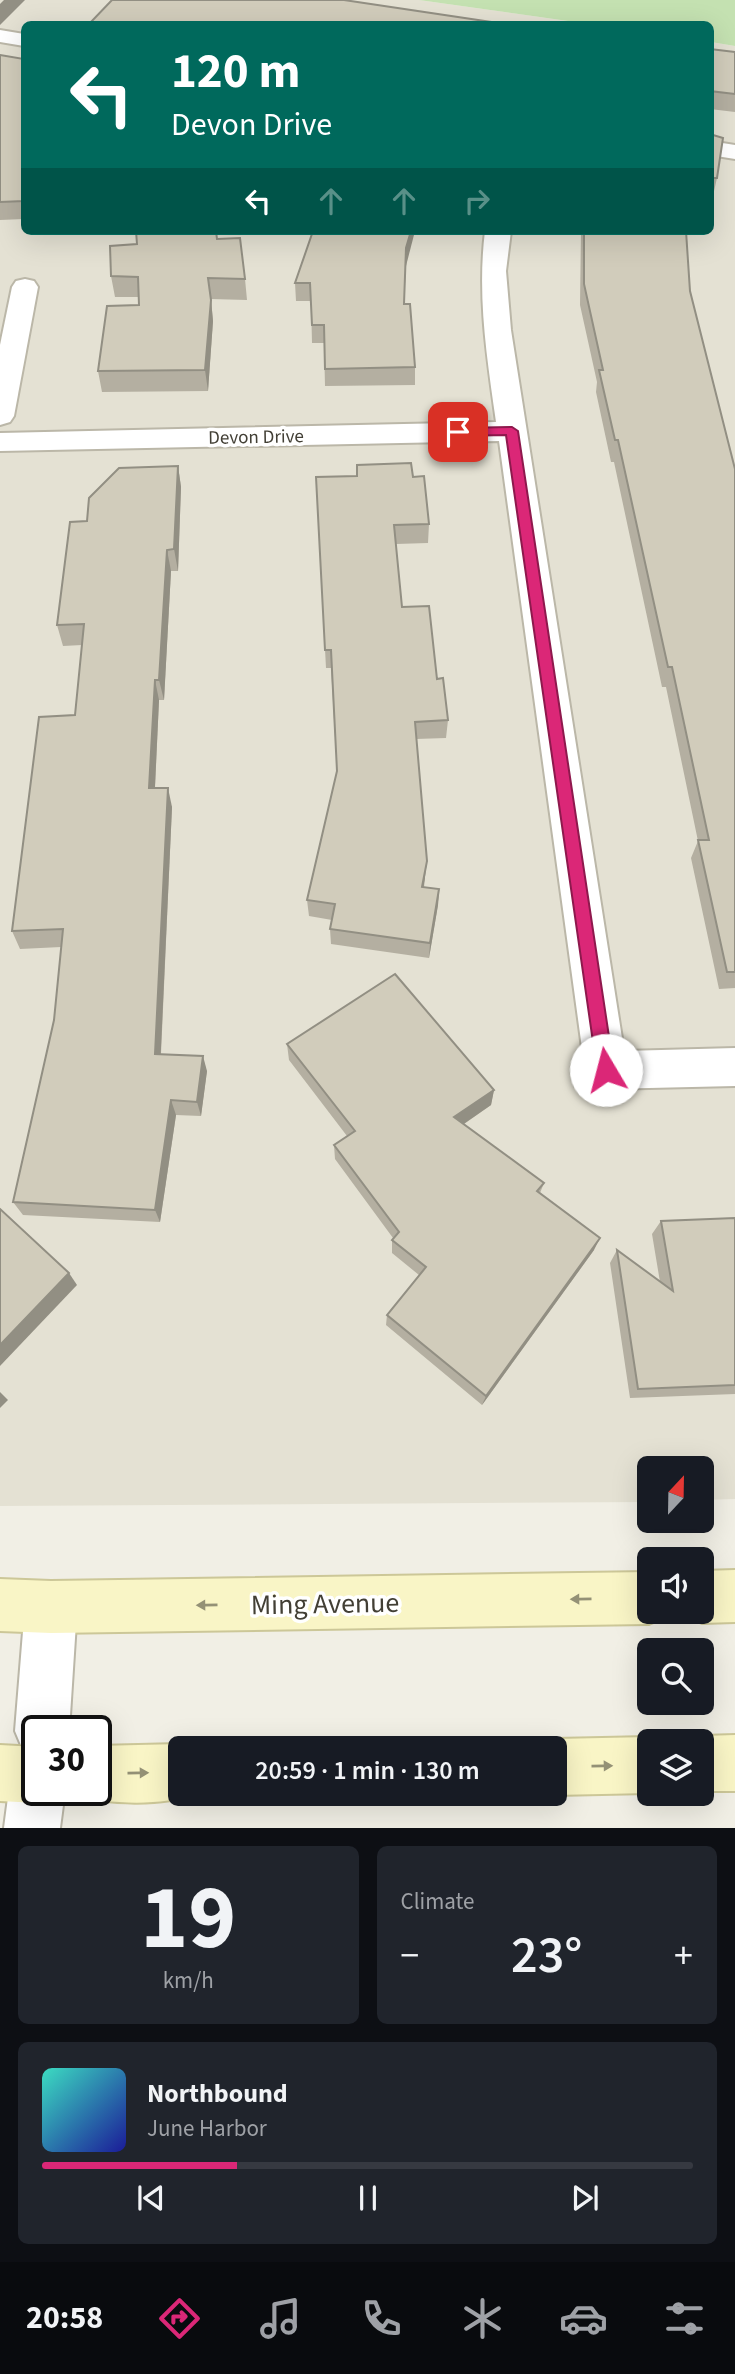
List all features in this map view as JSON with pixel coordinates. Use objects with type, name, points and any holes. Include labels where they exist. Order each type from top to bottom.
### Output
[{"type":"main road","points":[[714,1597],[735,1596]]},
{"type":"main road","name":"Ming Avenue","points":[[0,1605],[51,1607],[637,1598]]},
{"type":"main road","points":[[714,1764],[735,1763]]},
{"type":"main road","points":[[567,1767],[637,1765]]},
{"type":"main road","points":[[112,1774],[168,1772]]},
{"type":"main road","points":[[0,1773],[21,1774]]},
{"type":"street","points":[[0,36],[21,40]]},
{"type":"street","points":[[714,149],[735,152]]},
{"type":"street","points":[[498,235],[493,271],[497,330],[606,1070],[735,1067]]},
{"type":"street","points":[[0,416],[25,286]]},
{"type":"street","name":"Devon Drive","points":[[0,442],[512,431]]},
{"type":"street","points":[[44,1715],[51,1607]]},
{"type":"street","points":[[32,1828],[35,1806]]},
{"type":"shaded area","points":[[0,0],[419,0],[568,21],[21,21],[21,235],[714,235],[714,42],[735,46],[735,1499],[714,1500],[714,1456],[637,1456],[637,1502],[0,1506]]},
{"type":"green space","points":[[419,0],[735,0],[735,46],[714,42],[714,21],[568,21]]},
{"type":"building","points":[[112,0],[344,0],[485,21],[92,21]]},
{"type":"building","points":[[714,49],[735,52],[735,94],[714,91]]},
{"type":"building","points":[[0,55],[21,58],[21,201],[0,202]]},
{"type":"building","points":[[714,135],[723,138],[717,178],[714,178]]},
{"type":"building","points":[[136,235],[216,235],[217,239],[240,238],[245,279],[208,278],[211,300],[205,370],[98,371],[107,306],[139,305],[138,277],[111,276],[110,246],[137,244]]},
{"type":"building","points":[[312,235],[410,235],[406,248],[404,304],[410,304],[415,367],[325,369],[324,325],[312,325],[310,283],[295,283]]},
{"type":"building","points":[[584,235],[686,235],[690,291],[735,469],[735,972],[727,972],[698,840],[709,840],[672,667],[668,667],[618,440],[615,440],[599,370],[603,370],[584,284]]},
{"type":"building","points":[[411,463],[413,477],[424,476],[429,524],[394,525],[402,607],[429,606],[437,679],[443,678],[448,720],[415,722],[427,861],[422,887],[439,889],[430,943],[330,929],[335,904],[307,900],[337,771],[331,650],[325,650],[316,477],[357,476],[357,465]]},
{"type":"building","points":[[178,466],[174,549],[167,550],[159,680],[155,680],[149,788],[168,788],[155,1054],[203,1056],[197,1102],[171,1100],[155,1210],[13,1202],[54,1020],[63,929],[12,931],[39,717],[75,715],[84,624],[57,625],[70,522],[87,521],[89,498],[119,468]]},
{"type":"building","points":[[395,974],[494,1090],[454,1117],[544,1183],[537,1191],[600,1238],[486,1396],[387,1315],[426,1267],[392,1240],[399,1232],[334,1145],[355,1131],[287,1044]]},
{"type":"building","points":[[0,1209],[69,1273],[0,1345]]},
{"type":"building","points":[[735,1218],[735,1385],[638,1389],[617,1250],[673,1291],[661,1221]]},
{"type":"route","points":[[458,432],[512,431],[606,1070]]}]
